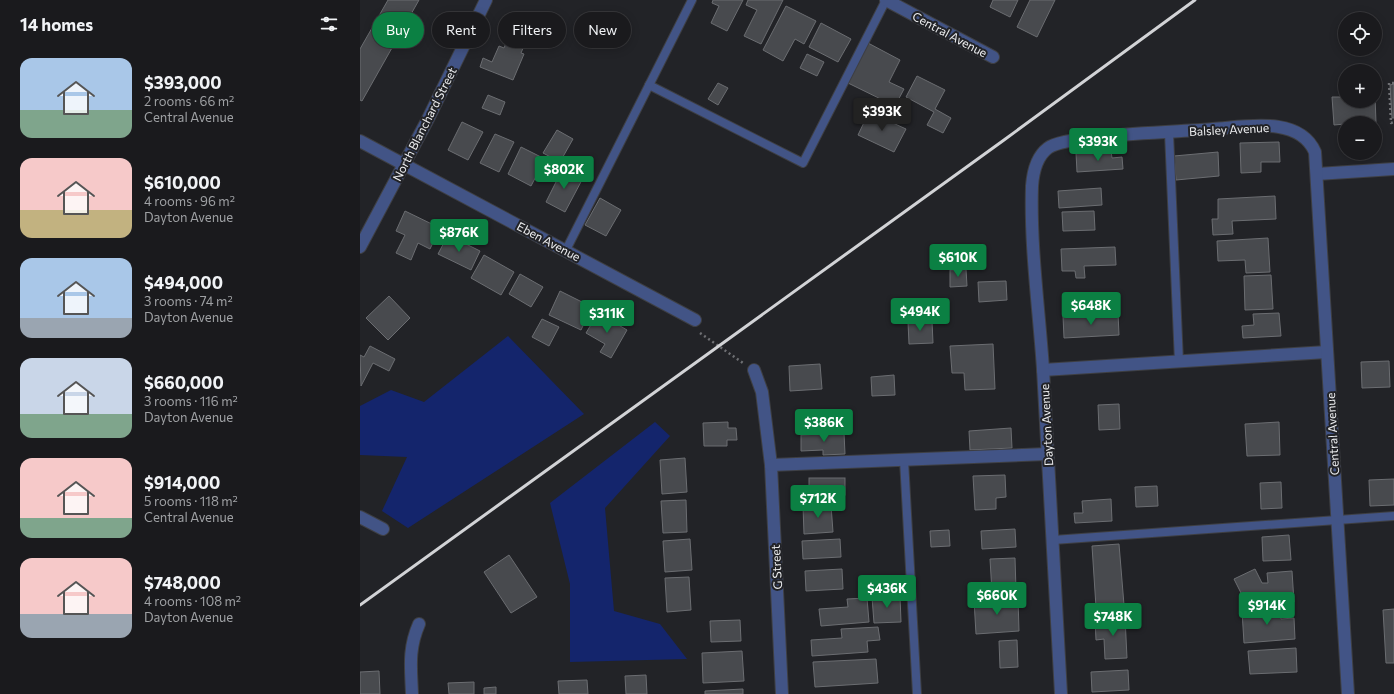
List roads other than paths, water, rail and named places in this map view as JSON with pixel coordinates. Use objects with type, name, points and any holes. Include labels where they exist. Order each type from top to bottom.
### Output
[{"type":"street","name":"North Blanchard Street","points":[[360,247],[486,0]]},
{"type":"street","name":"Central Avenue","points":[[886,0],[993,57]]},
{"type":"street","name":"Balsley Avenue","points":[[1039,157],[1048,148],[1060,143],[1098,137],[1258,126],[1289,129],[1300,135],[1312,146],[1315,152],[1317,174]]},
{"type":"street","name":"Eben Avenue","points":[[360,141],[696,320]]},
{"type":"street","name":"Dayton Avenue","points":[[1039,157],[1033,174],[1033,220],[1061,694]]},
{"type":"street","points":[[1317,174],[1394,169]]},
{"type":"street","name":"Central Avenue","points":[[1317,174],[1336,519],[1348,694]]},
{"type":"street","points":[[1043,370],[1328,352]]},
{"type":"street","name":"G Street","points":[[754,370],[762,392],[771,465],[782,694]]},
{"type":"street","points":[[771,465],[1047,454]]},
{"type":"street","points":[[360,517],[383,529]]},
{"type":"street","points":[[412,694],[410,656],[414,635],[419,624]]},
{"type":"lane","points":[[566,250],[692,0]]},
{"type":"lane","points":[[648,85],[803,163],[886,0]]},
{"type":"lane","points":[[1169,133],[1179,362]]},
{"type":"lane","points":[[904,460],[917,694]]},
{"type":"lane","points":[[1053,540],[1394,516]]},
{"type":"railway","points":[[360,605],[1004,140],[1195,0]]}]
